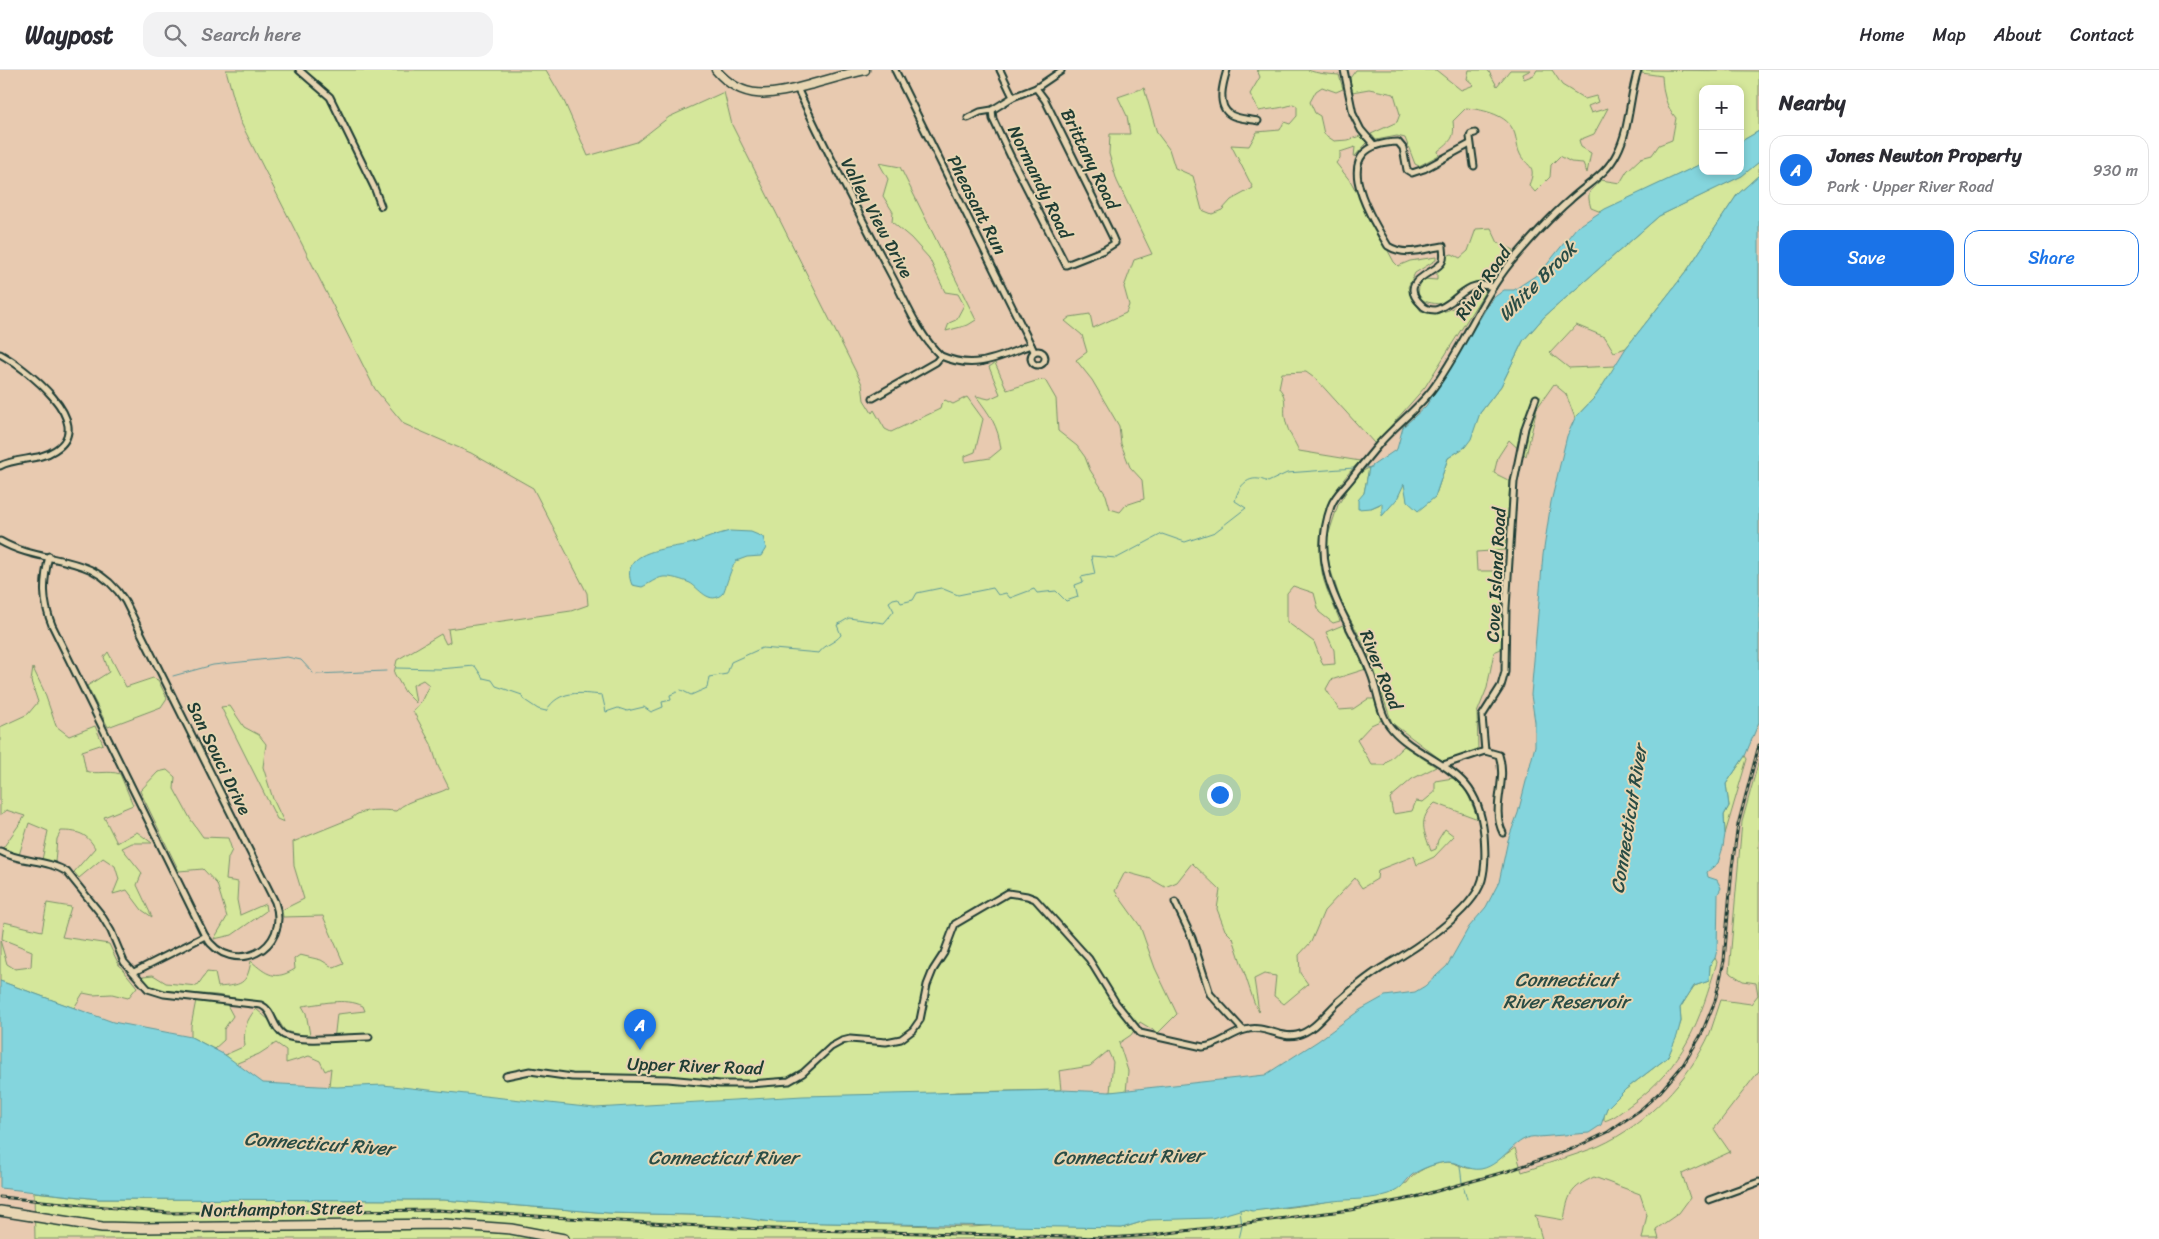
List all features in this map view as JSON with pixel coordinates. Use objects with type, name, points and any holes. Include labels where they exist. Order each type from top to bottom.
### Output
[{"type":"main road","name":"Northampton Street","points":[[0,1211],[102,1227],[444,1224],[511,1229],[564,1239]]},
{"type":"street","points":[[299,70],[330,97],[374,187],[381,206]]},
{"type":"street","points":[[716,70],[736,87],[754,93],[770,94],[866,70]]},
{"type":"street","name":"Pheasant Run","points":[[895,70],[1034,351]]},
{"type":"street","points":[[1000,70],[1013,97]]},
{"type":"street","points":[[1227,70],[1222,89],[1225,110],[1232,116],[1258,121]]},
{"type":"street","points":[[1344,70],[1354,117],[1374,146]]},
{"type":"street","name":"River Road","points":[[1105,983],[1116,1002],[1140,1033],[1202,1047],[1209,1047],[1243,1030],[1258,1028],[1285,1035],[1300,1034],[1314,1025],[1373,973],[1420,944],[1445,925],[1475,895],[1482,882],[1485,865],[1482,821],[1477,803],[1468,787],[1443,765],[1406,741],[1390,727],[1384,716],[1366,661],[1328,580],[1324,559],[1324,535],[1333,501],[1380,443],[1431,391],[1493,287],[1532,238],[1572,197],[1590,184],[1612,163],[1625,135],[1631,92],[1638,70]]},
{"type":"street","points":[[968,118],[992,110],[1013,97],[1036,88],[1061,71]]},
{"type":"street","name":"Valley View Drive","points":[[797,88],[842,182],[880,254],[920,328],[941,356]]},
{"type":"street","name":"Brittany Road","points":[[1036,88],[1045,100],[1065,139],[1108,226],[1114,244],[1066,265]]},
{"type":"street","name":"Normandy Road","points":[[992,110],[994,119],[1011,157],[1066,265]]},
{"type":"street","points":[[1474,166],[1470,136],[1475,133]]},
{"type":"street","points":[[1470,144],[1424,169],[1412,173],[1407,170],[1403,148],[1398,142],[1374,146],[1363,153],[1357,164],[1358,186],[1388,246],[1394,250],[1406,252],[1443,246],[1444,258],[1441,264],[1422,275],[1416,282],[1415,293],[1419,302],[1427,308],[1436,310],[1473,286],[1484,284],[1493,287]]},
{"type":"street","points":[[873,398],[934,363],[941,356],[966,364],[978,363],[1031,345]]},
{"type":"street","points":[[0,354],[25,371],[61,407],[67,422],[67,432],[62,445],[55,450],[12,460],[0,466]]},
{"type":"street","name":"Cove Island Road","points":[[1485,750],[1482,716],[1501,686],[1505,672],[1506,608],[1514,482],[1525,428],[1536,398]]},
{"type":"street","name":"San Souci Drive","points":[[0,541],[23,551],[49,556],[86,566],[100,573],[118,590],[132,613],[275,902],[278,914],[278,927],[273,938],[260,952],[242,957],[229,956],[213,946],[205,936],[47,613],[43,592],[44,576],[49,556]]},
{"type":"street","points":[[1443,765],[1485,750],[1499,755],[1502,778],[1497,819],[1503,833]]},
{"type":"street","points":[[0,851],[10,857],[45,864],[67,872],[100,913],[111,931],[120,957],[142,984],[154,992],[261,1005],[270,1012],[280,1031],[288,1036],[310,1039],[369,1037]]},
{"type":"street","name":"Upper River Road","points":[[506,1076],[530,1071],[572,1077],[749,1084],[795,1079],[832,1047],[842,1041],[850,1039],[886,1042],[901,1039],[913,1030],[920,1020],[927,985],[933,970],[944,953],[954,924],[1008,893],[1035,899],[1089,959],[1105,983]]},
{"type":"street","points":[[1175,902],[1192,938],[1210,994],[1243,1030]]},
{"type":"street","points":[[134,972],[205,936]]},
{"type":"street","points":[[1709,1200],[1759,1184]]},
{"type":"green space","points":[[226,70],[546,70],[564,101],[588,156],[637,142],[669,117],[724,92],[732,125],[862,384],[864,400],[872,413],[874,410],[885,429],[891,432],[940,409],[941,404],[945,400],[953,404],[967,397],[983,419],[975,452],[965,456],[965,462],[990,458],[1001,449],[1000,441],[993,421],[976,396],[989,399],[1000,394],[989,367],[995,363],[1007,390],[1045,380],[1056,399],[1058,431],[1077,446],[1085,457],[1090,470],[1106,495],[1110,509],[1120,512],[1126,505],[1144,499],[1142,480],[1130,467],[1121,444],[1119,426],[1092,380],[1076,360],[1087,352],[1082,335],[1065,321],[1070,317],[1090,314],[1093,328],[1126,313],[1129,305],[1124,287],[1134,260],[1152,254],[1117,181],[1109,154],[1110,134],[1130,134],[1127,116],[1118,97],[1144,88],[1157,133],[1169,149],[1175,168],[1193,176],[1202,210],[1212,214],[1222,210],[1231,200],[1253,188],[1231,145],[1249,146],[1257,132],[1280,130],[1284,122],[1290,124],[1297,116],[1297,106],[1293,104],[1259,111],[1250,94],[1260,77],[1257,70],[1308,70],[1339,75],[1343,89],[1336,92],[1322,87],[1316,91],[1310,102],[1315,113],[1320,116],[1324,134],[1334,141],[1348,140],[1360,136],[1367,143],[1354,157],[1355,147],[1340,152],[1340,158],[1336,163],[1351,182],[1394,262],[1398,266],[1410,261],[1436,257],[1436,260],[1415,273],[1408,287],[1413,300],[1421,311],[1441,312],[1453,308],[1480,291],[1486,290],[1425,387],[1375,444],[1317,380],[1306,372],[1282,373],[1279,388],[1285,400],[1285,417],[1288,429],[1299,451],[1360,461],[1338,487],[1325,516],[1321,531],[1321,564],[1324,581],[1340,621],[1333,623],[1319,612],[1314,593],[1293,586],[1287,593],[1287,622],[1314,642],[1323,665],[1335,664],[1334,650],[1326,632],[1343,625],[1366,669],[1331,680],[1326,689],[1339,710],[1353,709],[1368,699],[1375,699],[1382,720],[1371,725],[1357,740],[1372,765],[1384,765],[1404,746],[1436,767],[1412,779],[1390,798],[1393,814],[1412,811],[1416,801],[1423,802],[1435,792],[1435,781],[1453,778],[1467,792],[1478,819],[1435,803],[1429,809],[1424,820],[1424,832],[1431,851],[1436,849],[1438,840],[1445,829],[1454,836],[1434,857],[1417,865],[1414,856],[1378,870],[1377,879],[1362,888],[1355,878],[1324,911],[1311,942],[1299,955],[1300,973],[1308,984],[1284,1004],[1274,996],[1276,976],[1264,974],[1254,979],[1259,1012],[1233,938],[1225,930],[1217,909],[1220,890],[1192,863],[1177,882],[1165,887],[1151,879],[1125,872],[1115,891],[1140,926],[1155,968],[1177,1014],[1158,1033],[1140,1022],[1131,1035],[1119,1043],[1128,1071],[1126,1092],[1110,1092],[1113,1062],[1108,1051],[1090,1066],[1059,1071],[1061,1090],[958,1092],[560,1121],[328,1095],[331,1068],[325,1071],[320,1061],[309,1056],[286,1063],[286,1050],[276,1043],[259,1054],[235,1064],[225,1055],[245,1046],[244,1035],[246,1026],[256,1009],[269,1020],[279,1035],[307,1043],[334,1041],[337,1014],[365,1011],[363,1006],[356,1003],[341,1002],[302,1006],[306,1013],[310,1035],[300,1035],[285,1031],[270,1007],[258,1002],[216,995],[153,989],[143,982],[143,976],[153,975],[166,983],[197,986],[207,972],[215,973],[218,987],[242,982],[247,975],[251,961],[272,975],[282,975],[295,969],[294,959],[300,955],[321,960],[334,968],[344,964],[323,916],[283,917],[282,910],[304,899],[294,866],[293,842],[361,813],[372,810],[396,811],[408,803],[449,788],[438,766],[431,744],[413,711],[421,702],[429,685],[423,680],[413,685],[416,703],[405,692],[394,673],[397,660],[441,634],[446,644],[450,642],[448,629],[571,611],[588,605],[587,593],[533,488],[471,453],[404,424],[375,389],[240,121]]},
{"type":"green space","points":[[1356,70],[1436,70],[1461,90],[1474,85],[1467,79],[1469,70],[1488,70],[1497,86],[1510,70],[1531,70],[1523,74],[1524,79],[1534,75],[1537,70],[1552,70],[1562,85],[1585,99],[1596,96],[1598,102],[1588,106],[1591,113],[1608,108],[1594,134],[1579,140],[1581,147],[1591,153],[1587,173],[1583,163],[1571,162],[1560,156],[1551,165],[1550,177],[1535,192],[1529,185],[1532,169],[1520,154],[1514,131],[1509,123],[1492,113],[1466,108],[1453,121],[1453,135],[1438,151],[1439,155],[1419,166],[1415,164],[1405,138],[1397,136],[1376,140],[1371,134],[1397,122],[1400,114],[1394,94],[1369,89],[1352,92],[1350,78]]},
{"type":"green space","points":[[1642,70],[1759,71],[1759,131],[1744,140],[1744,85],[1699,85],[1699,165],[1601,212],[1591,208],[1589,195],[1594,187],[1601,180],[1620,183],[1627,171],[1641,158],[1652,155],[1659,145],[1672,140],[1676,118],[1665,98],[1662,76],[1642,73]]},
{"type":"green space","points":[[1759,162],[1759,175],[1737,195],[1686,272],[1626,348],[1614,352],[1605,337],[1576,325],[1550,353],[1569,368],[1616,366],[1596,396],[1575,418],[1566,394],[1554,384],[1537,408],[1526,456],[1509,440],[1498,457],[1494,473],[1510,481],[1506,550],[1476,552],[1477,571],[1505,571],[1501,649],[1494,652],[1487,688],[1477,713],[1478,749],[1444,762],[1392,723],[1367,650],[1341,602],[1329,565],[1327,539],[1338,505],[1357,474],[1369,468],[1364,493],[1371,508],[1383,503],[1383,515],[1404,483],[1435,497],[1448,458],[1465,447],[1480,413],[1501,386],[1523,341],[1544,317],[1659,216],[1744,174]]},
{"type":"green space","points":[[879,163],[900,167],[976,320],[968,325],[946,331],[949,323],[956,320],[964,305],[958,294],[945,292],[929,258],[911,238],[892,222],[893,212],[883,196],[888,179]]},
{"type":"green space","points":[[1491,228],[1498,243],[1514,250],[1492,281],[1483,281],[1470,285],[1458,291],[1441,304],[1424,301],[1418,291],[1423,279],[1437,280],[1437,272],[1445,264],[1446,256],[1452,254],[1460,258],[1468,251],[1476,229]]},
{"type":"green space","points":[[108,652],[126,687],[153,678],[158,680],[167,698],[161,707],[108,727],[87,686],[109,672],[104,657]]},
{"type":"green space","points":[[33,668],[44,691],[56,726],[69,736],[95,726],[103,744],[82,751],[86,771],[120,774],[133,805],[104,817],[117,843],[137,832],[152,843],[132,843],[122,848],[142,873],[137,885],[152,917],[142,910],[127,890],[113,894],[119,879],[115,866],[103,858],[79,878],[74,872],[95,848],[89,839],[81,834],[61,831],[57,839],[55,862],[42,860],[48,831],[29,823],[19,855],[3,848],[25,816],[6,810],[0,815],[0,727],[28,714],[38,702],[31,681]]},
{"type":"green space","points":[[230,706],[244,727],[259,735],[266,744],[263,767],[273,799],[284,822],[277,819],[221,707]]},
{"type":"green space","points":[[1745,756],[1747,759],[1725,834],[1724,815],[1729,806],[1726,784]]},
{"type":"green space","points":[[1759,760],[1759,1071],[1714,1129],[1730,1152],[1682,1174],[1690,1198],[1679,1213],[1656,1229],[1659,1239],[1642,1239],[1647,1215],[1640,1194],[1594,1177],[1580,1185],[1572,1193],[1567,1204],[1564,1220],[1535,1215],[1542,1239],[35,1239],[34,1192],[99,1199],[444,1200],[609,1213],[730,1216],[755,1218],[760,1221],[972,1227],[1000,1225],[1122,1228],[1148,1220],[1243,1209],[1282,1208],[1330,1201],[1407,1183],[1419,1171],[1442,1163],[1450,1162],[1470,1168],[1478,1167],[1495,1160],[1515,1148],[1522,1172],[1599,1146],[1633,1126],[1664,1099],[1690,1068],[1710,1033],[1721,1000],[1751,1004],[1758,995],[1756,983],[1743,981],[1729,972],[1742,822]]},
{"type":"green space","points":[[167,770],[175,777],[174,789],[203,837],[228,838],[232,850],[228,858],[226,880],[238,882],[237,900],[240,915],[265,904],[266,911],[232,935],[214,939],[227,917],[217,884],[203,869],[179,871],[140,791],[158,772]]},
{"type":"green space","points":[[47,903],[71,907],[62,937],[109,944],[119,965],[137,987],[128,998],[112,994],[93,995],[83,993],[74,1008],[0,981],[0,940],[7,964],[15,969],[31,967],[32,951],[2,939],[4,922],[42,931]]},
{"type":"green space","points":[[1715,958],[1717,962],[1704,1004],[1688,1041],[1678,1058],[1651,1089],[1619,1114],[1604,1121],[1604,1114],[1607,1108],[1626,1089],[1668,1057],[1681,1022],[1680,1008],[1694,986],[1709,981],[1710,965]]},
{"type":"green space","points":[[196,1000],[226,1003],[233,1016],[224,1029],[224,1040],[214,1049],[191,1037]]},
{"type":"water","points":[[1759,131],[1759,162],[1744,174],[1744,140]]},
{"type":"water","points":[[1699,165],[1699,175],[1743,175],[1659,216],[1544,317],[1523,341],[1501,386],[1480,413],[1471,439],[1465,447],[1448,458],[1435,497],[1418,511],[1407,501],[1404,484],[1397,499],[1382,516],[1382,503],[1371,508],[1358,509],[1358,500],[1364,493],[1369,468],[1397,449],[1403,427],[1426,406],[1492,299],[1504,290],[1514,290],[1541,272],[1576,228],[1605,209]]},
{"type":"water","points":[[1759,175],[1759,722],[1745,756],[1726,784],[1729,806],[1724,815],[1725,834],[1723,847],[1718,863],[1707,872],[1708,877],[1717,880],[1721,888],[1718,894],[1717,950],[1715,958],[1710,965],[1709,981],[1694,986],[1680,1008],[1681,1021],[1668,1057],[1626,1089],[1607,1108],[1601,1125],[1589,1133],[1530,1137],[1516,1144],[1497,1162],[1481,1169],[1472,1169],[1452,1162],[1444,1162],[1424,1168],[1412,1175],[1398,1190],[1382,1196],[1253,1211],[1243,1209],[1212,1218],[1148,1220],[1122,1228],[772,1222],[730,1216],[609,1213],[444,1200],[99,1199],[0,1188],[0,981],[113,1022],[191,1037],[225,1055],[263,1083],[337,1087],[383,1085],[595,1108],[803,1096],[1061,1090],[1110,1092],[1265,1075],[1318,1041],[1360,1010],[1385,996],[1415,992],[1425,986],[1447,966],[1469,927],[1486,907],[1499,882],[1508,840],[1518,813],[1535,746],[1535,722],[1531,695],[1543,555],[1551,502],[1567,436],[1575,418],[1596,396],[1626,348],[1686,272],[1737,195]]},
{"type":"water","points":[[730,531],[751,532],[763,537],[766,548],[761,556],[747,557],[736,561],[723,593],[718,597],[709,597],[690,583],[669,577],[660,578],[642,587],[632,585],[630,573],[633,564],[640,557],[650,552],[693,543]]},
{"type":"waterway","name":"White Brook","points":[[1365,468],[1372,467]]},
{"type":"waterway","name":"White Brook","points":[[681,690],[691,695],[707,688],[709,677],[727,674],[731,662],[762,648],[819,653],[841,635],[837,625],[849,618],[884,623],[894,611],[889,602],[898,598],[901,603],[913,600],[917,593],[941,588],[958,595],[993,588],[998,595],[1006,593],[1010,598],[1034,589],[1037,593],[1056,591],[1066,601],[1078,597],[1075,585],[1083,582],[1081,577],[1095,574],[1091,556],[1117,558],[1162,534],[1185,542],[1215,532],[1246,508],[1235,501],[1239,490],[1246,482],[1256,479],[1268,482],[1287,473],[1354,468]]},
{"type":"waterway","name":"White Brook","points":[[173,676],[213,665],[287,657],[301,660],[313,673]]},
{"type":"waterway","name":"White Brook","points":[[396,668],[439,669],[475,666],[483,678],[492,680],[496,686],[522,695],[523,699],[538,709],[546,711],[557,699],[578,693],[602,695],[606,712],[618,708],[627,711],[644,707],[651,712],[663,707],[662,702],[671,700],[670,695],[677,692]]},
{"type":"waterway","name":"White Brook","points":[[317,674],[386,671]]},
{"type":"waterway","points":[[1460,1166],[1462,1182]]},
{"type":"waterway","points":[[1464,1188],[1467,1199]]},
{"type":"waterway","points":[[1239,1239],[1242,1226],[1240,1210]]},
{"type":"railway","points":[[0,1197],[169,1213],[437,1210],[734,1228],[1108,1238],[1153,1235],[1350,1210],[1412,1198],[1508,1171],[1572,1149],[1608,1132],[1640,1110],[1660,1092],[1683,1065],[1701,1035],[1715,1001],[1724,961],[1732,867],[1738,825],[1759,745]]},
{"type":"place","name":"Jones Newton Property","points":[[640,1050]]},
{"type":"water label","name":"Connecticut River","points":[[1628,819]]},
{"type":"water label","name":"Connecticut River Reservoir","points":[[1566,990]]},
{"type":"water label","name":"Connecticut River","points":[[319,1143]]},
{"type":"water label","name":"Connecticut River","points":[[1128,1156]]},
{"type":"water label","name":"Connecticut River","points":[[723,1157]]}]
